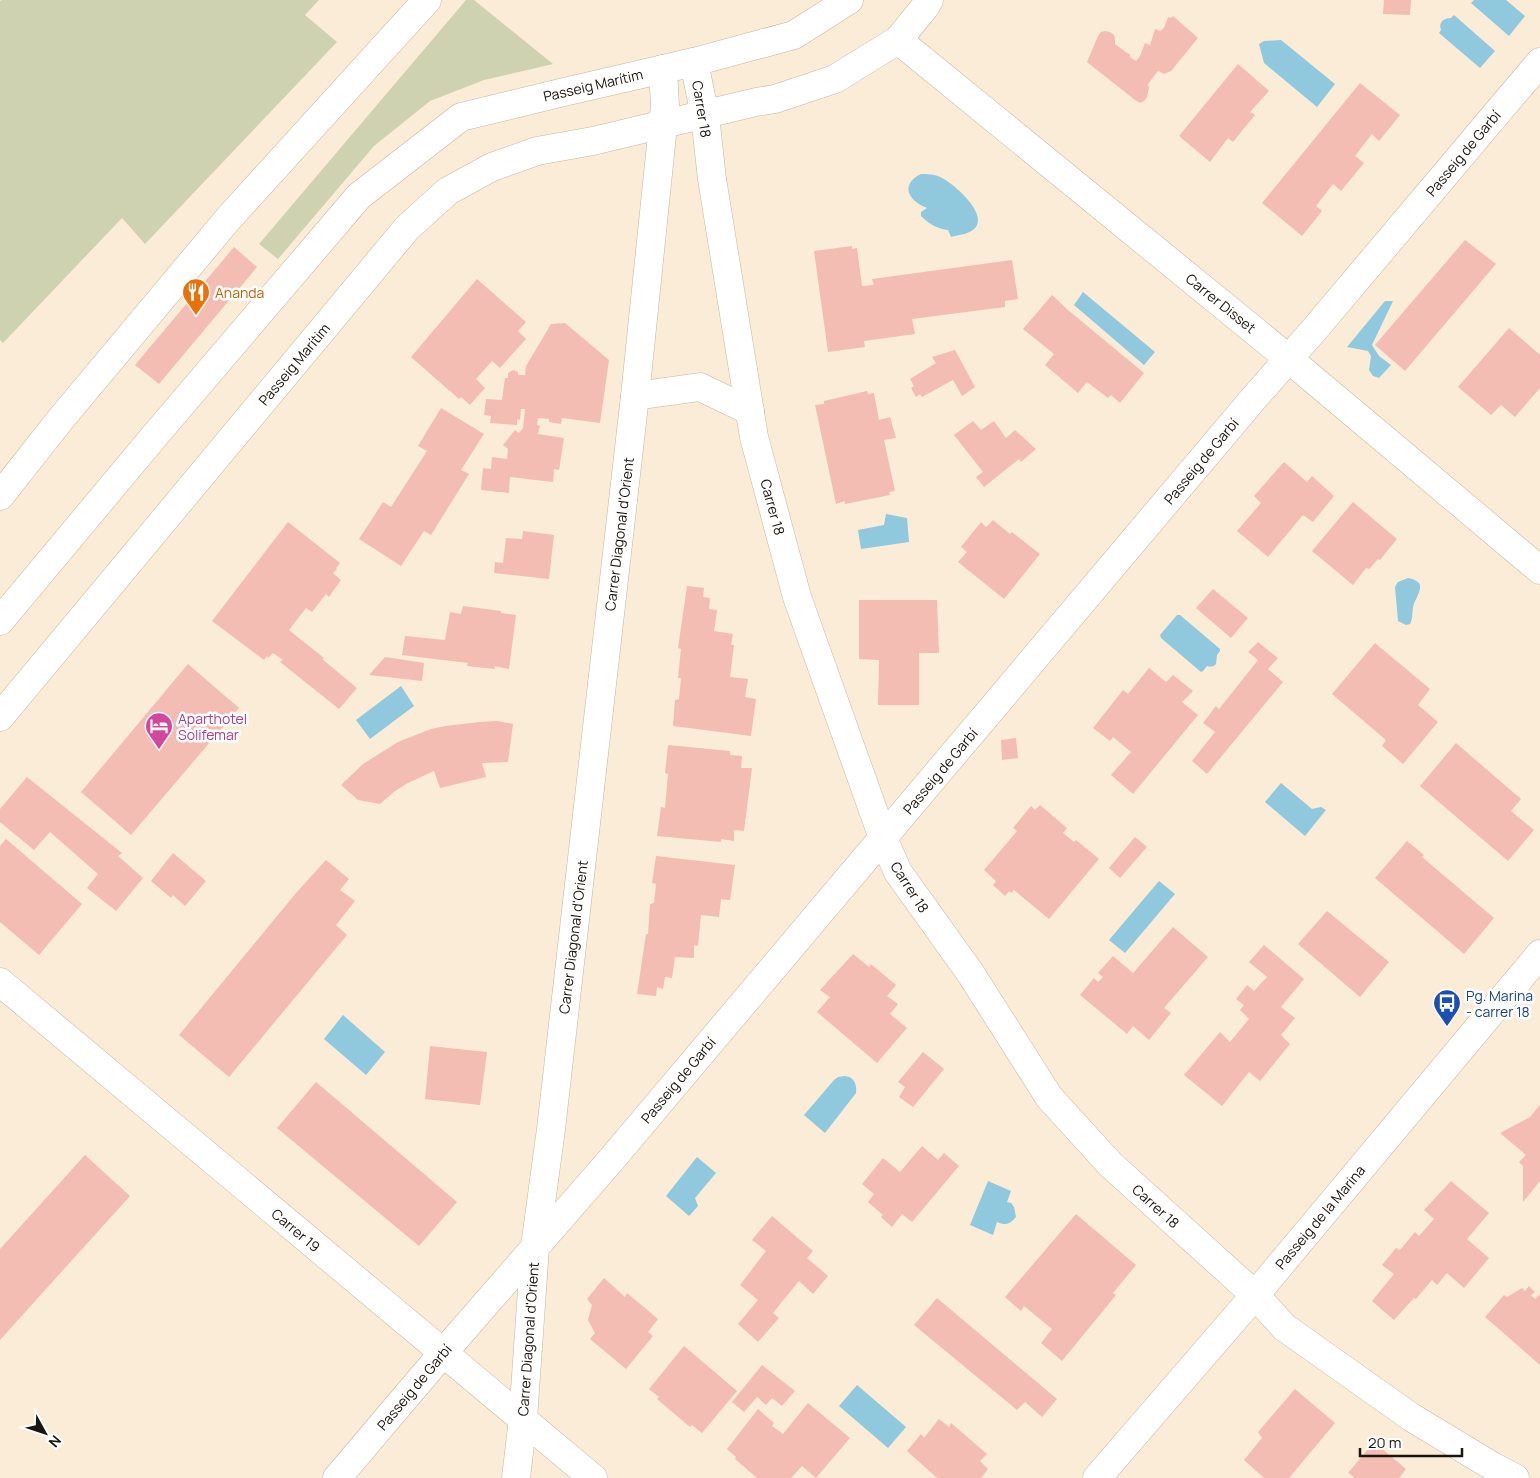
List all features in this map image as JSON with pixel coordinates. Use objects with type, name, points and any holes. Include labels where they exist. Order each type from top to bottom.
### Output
[{"type":"street","points":[[0,496],[60,420],[228,220],[427,0]]},
{"type":"street","name":"Passeig Marítim","points":[[0,621],[359,196],[461,117],[694,62],[794,35],[850,0]]},
{"type":"street","name":"Passeig Marítim","points":[[0,717],[408,228],[448,191],[492,167],[537,151],[594,141],[705,116],[774,99],[835,79],[898,40],[926,8],[929,0]]},
{"type":"street","name":"Carrer Disset","points":[[898,40],[1289,359],[1540,570]]},
{"type":"street","name":"Carrer 18","points":[[694,62],[705,116],[712,179],[754,438],[797,597],[883,838],[898,872],[971,974],[1049,1097],[1110,1164],[1255,1295],[1284,1327],[1410,1417],[1515,1478]]},
{"type":"street","name":"Passeig de Garbí","points":[[337,1478],[883,838],[1540,62]]},
{"type":"street","name":"Passeig Marítim","points":[[663,69],[665,106],[663,125]]},
{"type":"street","name":"Carrer Diagonal d'Orient","points":[[516,1478],[523,1419],[535,1247],[551,1129],[636,396],[663,125]]},
{"type":"street","points":[[636,396],[700,387],[750,411]]},
{"type":"street","name":"Passeig de la Marina","points":[[1097,1478],[1255,1295],[1540,954]]},
{"type":"street","name":"Carrer 19","points":[[0,982],[593,1478]]},
{"type":"green space","points":[[319,0],[305,15],[337,42],[145,244],[122,218],[3,343],[0,340],[0,1]]},
{"type":"green space","points":[[466,0],[474,0],[553,64],[484,80],[430,101],[374,146],[278,259],[259,244]]},
{"type":"water","points":[[1474,0],[1506,0],[1525,16],[1509,36],[1471,3]]},
{"type":"water","points":[[1454,15],[1495,51],[1480,68],[1439,33],[1442,21]]},
{"type":"water","points":[[1281,40],[1335,84],[1317,107],[1264,63],[1259,44],[1264,41]]},
{"type":"water","points":[[921,174],[940,177],[967,198],[977,214],[978,221],[974,229],[968,233],[951,237],[948,230],[934,226],[921,216],[921,212],[927,208],[911,197],[908,188],[914,178]]},
{"type":"water","points":[[1083,292],[1155,352],[1144,365],[1074,305]]},
{"type":"water","points":[[1385,301],[1393,301],[1372,345],[1379,356],[1391,365],[1379,378],[1373,376],[1369,370],[1371,356],[1368,351],[1347,347]]},
{"type":"water","points":[[886,514],[907,518],[909,542],[861,549],[858,530],[884,525]]},
{"type":"water","points":[[1408,578],[1418,583],[1420,590],[1413,607],[1411,622],[1406,625],[1398,621],[1395,587],[1398,582]]},
{"type":"water","points":[[1177,615],[1180,615],[1220,649],[1215,665],[1207,666],[1201,672],[1161,638],[1160,635]]},
{"type":"water","points":[[401,686],[414,706],[370,739],[356,720]]},
{"type":"water","points":[[1281,783],[1312,809],[1321,807],[1326,810],[1305,836],[1265,802]]},
{"type":"water","points":[[1159,881],[1175,894],[1125,953],[1109,940]]},
{"type":"water","points":[[343,1015],[385,1052],[366,1075],[324,1039]]},
{"type":"water","points":[[845,1076],[851,1078],[854,1082],[856,1093],[825,1133],[804,1115],[834,1080]]},
{"type":"water","points":[[697,1157],[716,1173],[695,1198],[698,1206],[689,1216],[666,1196]]},
{"type":"water","points":[[988,1181],[1011,1191],[1007,1202],[1011,1203],[1014,1207],[1016,1217],[1008,1224],[997,1222],[993,1235],[970,1225]]},
{"type":"water","points":[[857,1385],[906,1427],[888,1448],[839,1406]]},
{"type":"building","points":[[1384,0],[1411,0],[1410,15],[1383,14]]},
{"type":"building","points":[[1173,16],[1198,38],[1171,71],[1164,74],[1158,71],[1148,84],[1147,97],[1144,101],[1140,103],[1135,100],[1087,62],[1098,36],[1101,32],[1105,31],[1114,35],[1115,44],[1130,54],[1130,57],[1136,61],[1145,43],[1150,45],[1155,29],[1160,31],[1164,28],[1168,17],[1171,18]]},
{"type":"building","points":[[1238,64],[1269,91],[1250,112],[1255,115],[1233,142],[1228,138],[1210,162],[1179,136]]},
{"type":"building","points":[[1360,83],[1400,115],[1379,141],[1372,134],[1355,156],[1364,163],[1341,191],[1333,184],[1316,206],[1322,211],[1302,236],[1262,203]]},
{"type":"building","points":[[1465,240],[1496,264],[1405,371],[1375,345]]},
{"type":"building","points":[[852,246],[852,249],[857,248],[862,286],[874,285],[872,279],[1012,260],[1018,299],[1005,301],[1005,307],[912,319],[915,334],[864,341],[865,347],[828,352],[814,251]]},
{"type":"building","name":"Ananda","points":[[234,247],[257,267],[159,384],[135,365]]},
{"type":"building","points":[[477,279],[526,322],[518,331],[526,339],[500,368],[492,361],[476,379],[485,388],[470,405],[461,397],[459,399],[411,357]]},
{"type":"building","points":[[1052,295],[1144,373],[1120,403],[1111,395],[1108,398],[1087,382],[1078,393],[1045,365],[1054,354],[1023,329]]},
{"type":"building","points":[[565,323],[609,360],[600,423],[562,418],[561,424],[549,422],[549,419],[538,418],[537,425],[540,426],[538,434],[564,438],[559,470],[554,469],[553,482],[510,477],[509,493],[481,490],[483,468],[491,469],[492,457],[507,459],[508,449],[503,445],[515,430],[519,433],[523,428],[525,409],[521,409],[520,420],[517,419],[517,425],[490,423],[491,416],[484,415],[486,399],[502,400],[505,378],[508,378],[508,373],[513,370],[518,372],[518,375],[525,375],[526,366],[551,324]]},
{"type":"building","points":[[1509,328],[1540,353],[1540,388],[1515,417],[1501,405],[1491,415],[1458,387]]},
{"type":"building","points":[[955,350],[975,387],[962,396],[953,380],[922,397],[920,394],[916,397],[911,388],[914,386],[910,379],[936,363],[932,357]]},
{"type":"building","points":[[867,391],[868,394],[874,393],[879,420],[890,417],[896,438],[884,440],[895,491],[889,492],[890,495],[836,504],[815,405],[824,404],[824,401]]},
{"type":"building","points":[[441,408],[484,434],[461,470],[469,474],[431,535],[424,531],[401,566],[359,539],[383,502],[391,507],[427,451],[418,446]]},
{"type":"building","points":[[973,421],[981,430],[994,421],[1006,438],[1015,430],[1036,449],[1021,462],[1019,459],[984,487],[976,477],[983,472],[954,435]]},
{"type":"building","points":[[1284,462],[1307,482],[1312,476],[1334,496],[1313,522],[1303,515],[1268,557],[1237,531],[1261,503],[1254,496]]},
{"type":"building","points":[[1353,502],[1397,539],[1380,560],[1378,559],[1369,569],[1366,568],[1353,585],[1312,551]]},
{"type":"building","points":[[993,520],[1040,554],[1004,599],[958,562],[967,552],[961,547],[981,522],[986,527]]},
{"type":"building","points":[[288,522],[340,563],[333,573],[341,580],[329,597],[326,594],[312,612],[306,608],[289,630],[357,688],[339,709],[280,662],[283,660],[273,653],[264,660],[212,621]]},
{"type":"building","points":[[523,531],[554,535],[549,579],[494,573],[495,562],[503,563],[506,538],[522,539]]},
{"type":"building","points":[[687,586],[704,588],[703,597],[710,598],[709,609],[717,610],[714,631],[733,634],[731,645],[734,645],[730,677],[748,679],[745,697],[756,699],[751,736],[673,726],[675,700],[679,699],[681,678],[678,678],[681,649],[678,648]]},
{"type":"building","points":[[1213,589],[1248,618],[1231,638],[1196,608]]},
{"type":"building","points":[[859,600],[937,600],[939,653],[919,653],[919,705],[878,705],[879,660],[859,659]]},
{"type":"building","points":[[463,606],[516,615],[509,669],[494,666],[495,669],[467,666],[468,663],[402,655],[405,636],[445,640],[450,612],[461,614]]},
{"type":"building","points":[[1258,642],[1278,658],[1268,669],[1283,682],[1207,774],[1192,761],[1215,732],[1203,723],[1216,706],[1219,709],[1258,660],[1248,652]]},
{"type":"building","points":[[1375,643],[1430,689],[1418,705],[1438,722],[1403,764],[1382,746],[1386,740],[1332,694]]},
{"type":"building","points":[[385,657],[424,663],[422,681],[369,675]]},
{"type":"building","name":"Aparthotel Solifemar","points":[[188,664],[239,708],[131,835],[81,792]]},
{"type":"building","points":[[1149,668],[1166,682],[1173,675],[1193,691],[1182,702],[1198,715],[1133,794],[1111,775],[1131,752],[1113,737],[1110,741],[1093,728],[1123,690],[1128,694]]},
{"type":"building","points":[[497,721],[513,724],[508,762],[482,763],[486,777],[440,788],[434,771],[408,783],[380,804],[358,800],[341,785],[363,764],[398,742],[431,729],[445,726]]},
{"type":"building","points":[[1016,738],[1018,758],[1002,760],[1001,740]]},
{"type":"building","points":[[1456,743],[1521,799],[1511,811],[1534,830],[1508,861],[1420,786]]},
{"type":"building","points":[[668,745],[730,751],[730,755],[742,756],[741,768],[752,768],[744,831],[734,830],[734,841],[721,839],[721,842],[657,836],[661,807],[665,808],[668,774],[665,773]]},
{"type":"building","points":[[27,777],[122,853],[118,856],[143,878],[116,911],[87,888],[98,874],[50,832],[34,850],[0,822],[0,809]]},
{"type":"building","points":[[1040,805],[1067,828],[1063,833],[1074,842],[1076,840],[1099,859],[1049,919],[1014,890],[1011,893],[1009,891],[1005,896],[993,885],[996,881],[984,870],[1017,831],[1013,828],[1031,806],[1035,810]]},
{"type":"building","points":[[1135,837],[1147,847],[1120,878],[1109,868]]},
{"type":"building","points":[[6,839],[82,904],[39,955],[0,922],[0,846]]},
{"type":"building","points":[[1407,841],[1424,855],[1422,857],[1494,918],[1464,954],[1375,878]]},
{"type":"building","points":[[173,853],[206,881],[185,906],[173,895],[171,898],[151,881]]},
{"type":"building","points":[[656,856],[735,865],[730,900],[721,899],[719,917],[701,915],[698,946],[694,945],[694,958],[675,957],[672,978],[665,977],[663,989],[657,987],[656,996],[637,994],[646,934],[648,934],[650,904],[654,903],[656,884],[652,883]]},
{"type":"building","points":[[326,860],[349,879],[340,890],[355,901],[336,925],[347,935],[229,1077],[179,1035],[296,893]]},
{"type":"building","points":[[1327,911],[1389,962],[1360,997],[1298,944]]},
{"type":"building","points":[[1173,927],[1208,957],[1164,1008],[1171,1013],[1149,1040],[1133,1026],[1127,1034],[1080,995],[1094,978],[1098,982],[1103,977],[1098,973],[1113,956],[1133,973]]},
{"type":"building","points":[[1264,945],[1304,979],[1281,1007],[1295,1018],[1281,1035],[1290,1044],[1260,1081],[1249,1072],[1222,1106],[1184,1075],[1220,1032],[1230,1042],[1249,1019],[1240,1010],[1244,1005],[1236,999],[1247,985],[1254,991],[1267,977],[1249,962]]},
{"type":"building","points":[[853,954],[869,967],[871,964],[896,985],[887,996],[898,1004],[890,1014],[907,1028],[877,1063],[817,1012],[830,997],[820,990]]},
{"type":"building","points":[[430,1046],[487,1052],[480,1105],[425,1099]]},
{"type":"building","points":[[923,1052],[944,1069],[913,1107],[899,1097],[905,1087],[898,1082]]},
{"type":"building","points":[[316,1082],[457,1202],[419,1246],[277,1128]]},
{"type":"building","points":[[1540,1105],[1540,1181],[1523,1202],[1523,1166],[1519,1162],[1526,1155],[1500,1133],[1530,1117]]},
{"type":"building","points":[[922,1146],[938,1160],[944,1153],[959,1166],[912,1222],[902,1214],[892,1227],[881,1217],[883,1215],[868,1202],[874,1194],[862,1184],[883,1158],[900,1172]]},
{"type":"building","points":[[85,1155],[130,1196],[0,1340],[0,1249]]},
{"type":"building","points":[[1451,1181],[1489,1213],[1467,1239],[1489,1258],[1464,1288],[1447,1273],[1437,1285],[1432,1280],[1394,1320],[1372,1301],[1394,1274],[1382,1265],[1396,1248],[1400,1250],[1415,1232],[1419,1236],[1434,1219],[1424,1210]]},
{"type":"building","points":[[1076,1214],[1136,1265],[1113,1293],[1116,1295],[1062,1361],[1041,1343],[1052,1329],[1024,1306],[1021,1311],[1005,1297]]},
{"type":"building","points":[[772,1216],[813,1251],[807,1258],[828,1276],[813,1294],[799,1281],[773,1313],[779,1318],[758,1342],[738,1324],[758,1300],[740,1285],[766,1251],[752,1240]]},
{"type":"building","points":[[604,1278],[625,1297],[627,1293],[658,1319],[648,1332],[653,1336],[626,1369],[590,1339],[595,1333],[588,1320],[592,1305],[587,1299]]},
{"type":"building","points":[[1529,1286],[1535,1292],[1531,1295],[1535,1299],[1540,1294],[1540,1365],[1485,1317],[1504,1295],[1507,1297],[1522,1288],[1525,1291]]},
{"type":"building","points":[[937,1298],[1057,1399],[1042,1417],[1025,1402],[1017,1410],[914,1325]]},
{"type":"building","points":[[684,1346],[737,1391],[702,1433],[692,1425],[690,1427],[657,1399],[659,1397],[649,1389]]},
{"type":"building","points":[[762,1365],[795,1391],[782,1406],[772,1398],[766,1405],[757,1397],[744,1412],[732,1402]]},
{"type":"building","points":[[1295,1389],[1335,1423],[1289,1478],[1264,1478],[1244,1460],[1262,1438],[1258,1432]]},
{"type":"building","points":[[808,1403],[850,1438],[816,1478],[802,1466],[791,1478],[757,1478],[735,1459],[736,1457],[727,1449],[758,1409],[774,1423],[772,1426],[783,1434]]},
{"type":"building","points":[[939,1419],[949,1427],[951,1423],[987,1454],[980,1461],[988,1469],[981,1478],[937,1478],[907,1451],[921,1434],[924,1438]]},
{"type":"building","points":[[1374,1442],[1406,1469],[1399,1478],[1353,1478],[1348,1473]]},
{"type":"place","name":"Ananda","points":[[196,316]]},
{"type":"place","name":"Aparthotel Solifemar","points":[[159,750]]},
{"type":"place","name":"Pg. Marina - carrer 18","points":[[1447,1027]]}]
